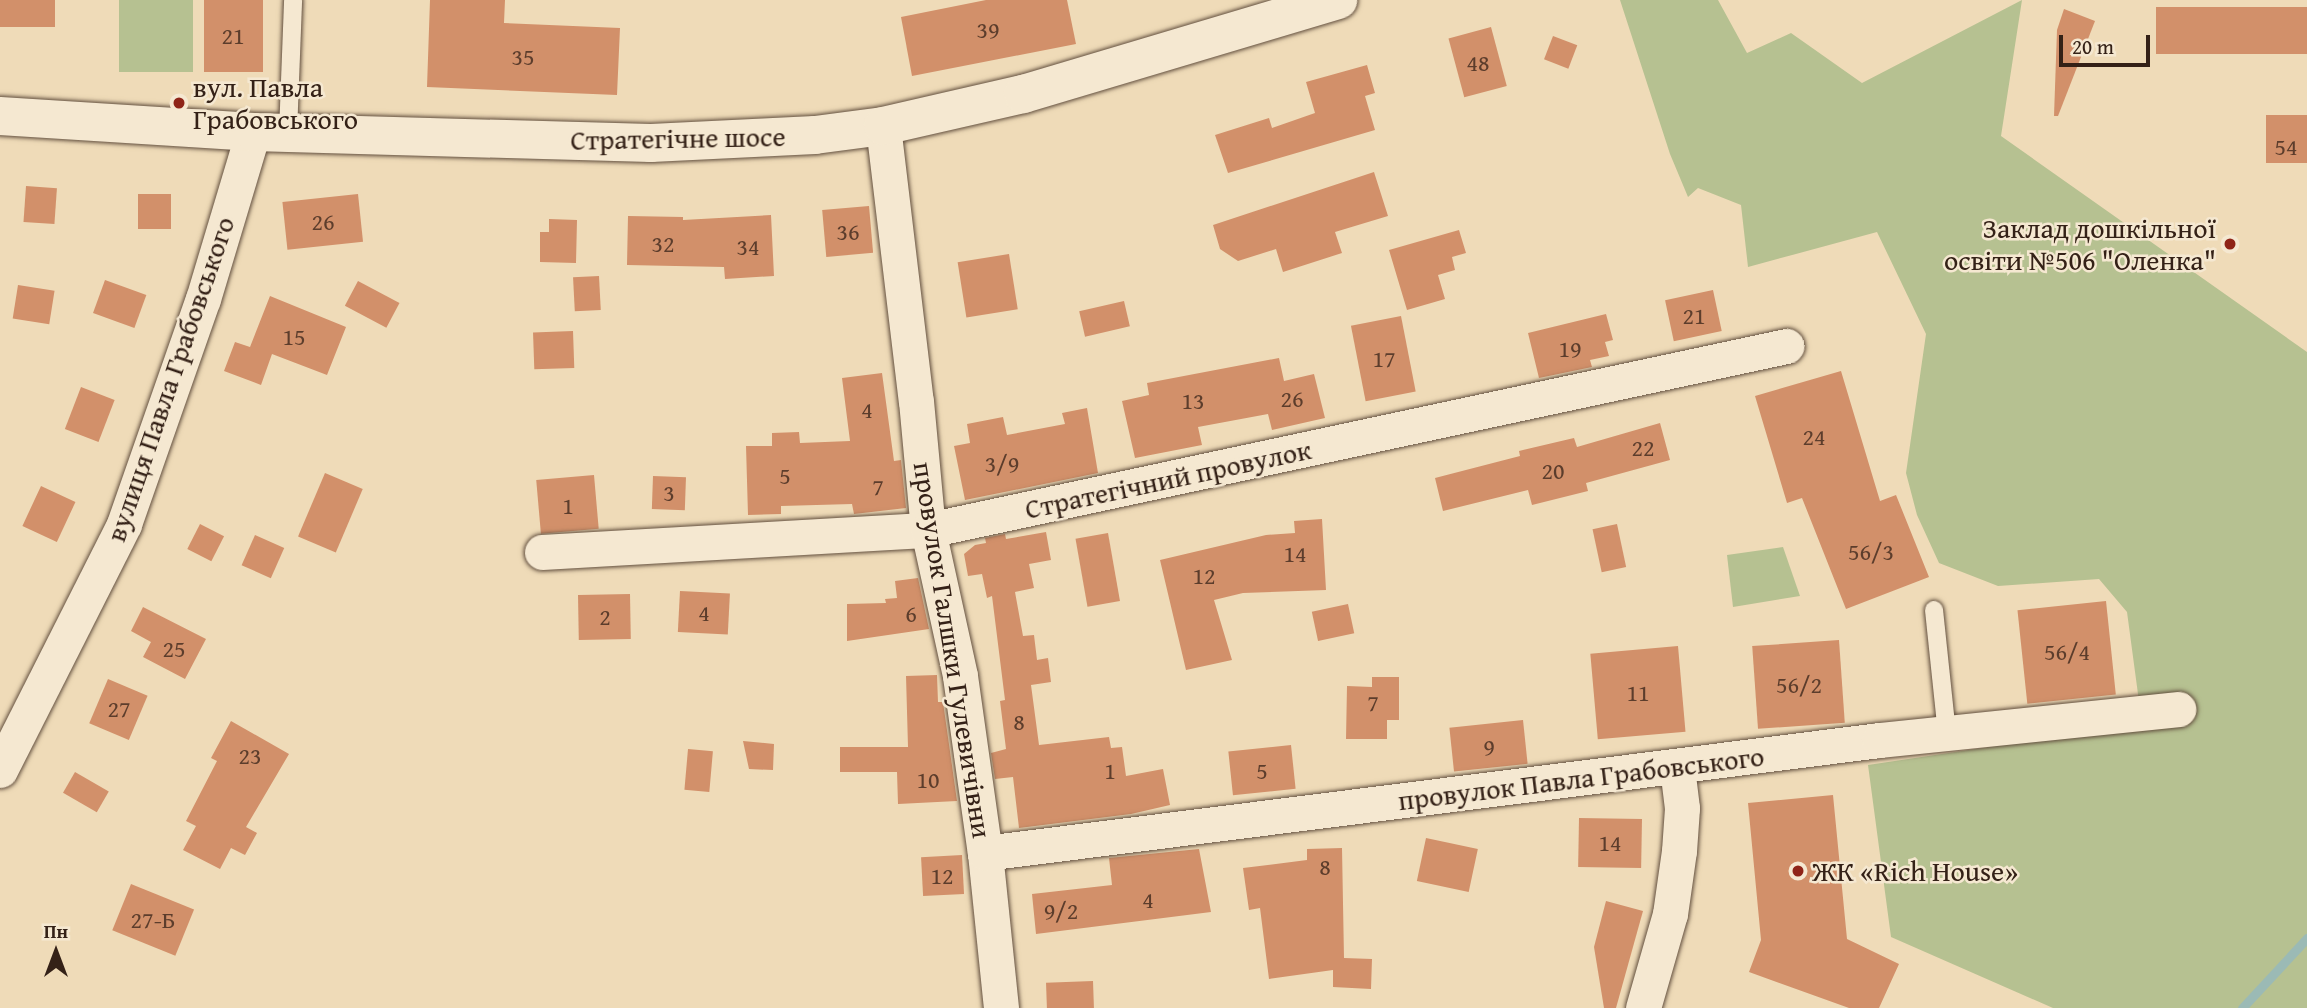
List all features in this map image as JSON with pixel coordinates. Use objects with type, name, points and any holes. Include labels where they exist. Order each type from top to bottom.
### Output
[{"type":"street","name":"Стратегічне шосе","points":[[0,116],[270,133],[651,143],[815,135],[883,126],[1023,94],[1338,0]]},
{"type":"street","name":"провулок Галшки Гулевичівни","points":[[883,126],[916,401],[928,530],[960,676],[985,853],[1001,1008]]},
{"type":"street","name":"вулиця Павла Грабовського","points":[[0,770],[124,524],[203,299],[270,133]]},
{"type":"street","name":"Стратегічний провулок","points":[[542,552],[928,530],[1786,346]]},
{"type":"street","name":"провулок Павла Грабовського","points":[[985,853],[1947,733],[2178,709]]},
{"type":"street","points":[[1643,1008],[1670,914],[1679,851],[1682,808],[1677,767]]},
{"type":"lane","points":[[270,133],[293,0]]},
{"type":"lane","points":[[1934,610],[1947,733]]},
{"type":"green space","points":[[119,0],[193,0],[193,72],[119,72]]},
{"type":"green space","points":[[1620,0],[1718,0],[1747,53],[1791,33],[1862,83],[2022,0],[2001,136],[2307,352],[2307,1008],[2053,1008],[1891,937],[1868,765],[2142,724],[2127,612],[2099,579],[1998,586],[1939,563],[1917,515],[1906,473],[1926,334],[1877,232],[1748,267],[1741,205],[1698,188],[1688,197],[1670,154]]},
{"type":"green space","points":[[1783,547],[1800,596],[1733,607],[1727,555]]},
{"type":"building","points":[[0,0],[55,0],[55,27],[0,27]]},
{"type":"building","points":[[204,0],[263,0],[263,72],[204,72]]},
{"type":"building","points":[[430,0],[505,0],[504,23],[620,28],[617,95],[427,87]]},
{"type":"building","points":[[986,0],[1067,0],[1076,44],[912,76],[901,17]]},
{"type":"building","points":[[2156,7],[2307,7],[2307,54],[2156,54]]},
{"type":"building","points":[[2064,9],[2095,21],[2058,116],[2054,116],[2057,30]]},
{"type":"building","points":[[1491,27],[1507,86],[1464,97],[1448,38]]},
{"type":"building","points":[[1553,36],[1577,45],[1568,69],[1544,59]]},
{"type":"building","points":[[1367,65],[1375,93],[1365,96],[1375,130],[1228,173],[1215,135],[1269,118],[1272,128],[1315,113],[1306,82]]},
{"type":"building","points":[[2266,115],[2307,115],[2307,163],[2266,163]]},
{"type":"building","points":[[1374,172],[1388,216],[1335,232],[1342,253],[1283,272],[1276,249],[1238,261],[1220,249],[1213,225]]},
{"type":"building","points":[[26,186],[57,188],[54,224],[23,222]]},
{"type":"building","points":[[138,194],[171,194],[171,229],[138,229]]},
{"type":"building","points":[[358,194],[363,242],[287,250],[282,202]]},
{"type":"building","points":[[869,206],[873,253],[826,257],[822,210]]},
{"type":"building","points":[[771,215],[774,276],[725,279],[724,267],[627,265],[628,216],[683,217],[683,220]]},
{"type":"building","points":[[549,219],[577,220],[576,263],[540,262],[540,232],[549,232]]},
{"type":"building","points":[[1459,230],[1466,253],[1452,257],[1455,270],[1438,275],[1445,299],[1407,310],[1389,250]]},
{"type":"building","points":[[1009,254],[1018,309],[966,317],[958,262]]},
{"type":"building","points":[[599,276],[601,310],[575,311],[573,277]]},
{"type":"building","points":[[105,280],[146,295],[134,328],[93,313]]},
{"type":"building","points":[[358,281],[399,303],[386,328],[345,306]]},
{"type":"building","points":[[18,285],[55,291],[49,324],[13,319]]},
{"type":"building","points":[[1713,290],[1722,331],[1674,341],[1665,300]]},
{"type":"building","points":[[270,296],[346,327],[327,375],[272,354],[261,385],[224,371],[235,342],[250,347]]},
{"type":"building","points":[[1124,301],[1130,326],[1085,337],[1079,311]]},
{"type":"building","points":[[1606,314],[1613,340],[1605,342],[1609,356],[1590,360],[1592,367],[1539,378],[1528,333]]},
{"type":"building","points":[[1401,316],[1416,392],[1366,401],[1351,326]]},
{"type":"building","points":[[573,331],[574,368],[534,369],[533,332]]},
{"type":"building","points":[[1279,358],[1284,381],[1314,374],[1325,418],[1272,430],[1268,414],[1198,427],[1202,445],[1135,458],[1122,401],[1149,395],[1147,383]]},
{"type":"building","points":[[1841,371],[1880,501],[1896,495],[1929,577],[1846,609],[1802,498],[1787,503],[1755,396]]},
{"type":"building","points":[[882,373],[894,461],[901,460],[906,508],[854,514],[852,504],[781,506],[781,514],[748,515],[746,446],[772,446],[772,433],[799,432],[800,443],[850,441],[842,378]]},
{"type":"building","points":[[81,387],[115,400],[98,442],[65,429]]},
{"type":"building","points":[[1087,408],[1098,473],[965,500],[954,446],[970,443],[967,424],[1003,417],[1007,435],[1065,424],[1062,413]]},
{"type":"building","points":[[1660,423],[1670,460],[1586,483],[1588,491],[1532,505],[1528,490],[1443,511],[1435,478],[1520,456],[1519,451],[1574,438],[1577,447]]},
{"type":"building","points":[[325,473],[363,489],[336,553],[298,537]]},
{"type":"building","points":[[594,475],[599,529],[541,534],[536,480]]},
{"type":"building","points":[[653,476],[686,477],[685,510],[652,509]]},
{"type":"building","points":[[41,486],[75,502],[57,542],[22,526]]},
{"type":"building","points":[[1322,519],[1326,590],[1243,593],[1214,600],[1232,660],[1186,670],[1160,560],[1266,535],[1295,533],[1294,521]]},
{"type":"building","points":[[200,524],[224,536],[211,561],[187,549]]},
{"type":"building","points":[[1617,524],[1626,567],[1602,572],[1593,529]]},
{"type":"building","points":[[1046,532],[1051,560],[1029,564],[1034,588],[1015,592],[1023,636],[1034,635],[1037,660],[1048,658],[1051,682],[1031,685],[1039,745],[1109,737],[1111,748],[1122,747],[1126,776],[1163,769],[1170,805],[1131,814],[1019,828],[1013,777],[995,779],[991,753],[1006,749],[1000,701],[1005,700],[992,596],[987,598],[982,574],[968,576],[964,554],[975,545],[986,543],[985,538],[1005,534],[1006,539]]},
{"type":"building","points":[[1108,533],[1120,601],[1087,607],[1076,539]]},
{"type":"building","points":[[255,535],[284,548],[271,578],[242,565]]},
{"type":"building","points":[[918,578],[929,629],[847,641],[847,604],[886,603],[885,599],[897,598],[895,581]]},
{"type":"building","points":[[680,591],[730,594],[728,635],[678,632]]},
{"type":"building","points":[[630,594],[631,639],[579,640],[578,595]]},
{"type":"building","points":[[2106,601],[2116,694],[2027,704],[2017,610]]},
{"type":"building","points":[[1348,604],[1354,633],[1318,641],[1312,612]]},
{"type":"building","points":[[143,607],[206,639],[185,679],[143,657],[151,642],[131,631]]},
{"type":"building","points":[[1839,640],[1845,723],[1758,729],[1752,646]]},
{"type":"building","points":[[1678,646],[1685,732],[1598,739],[1590,654]]},
{"type":"building","points":[[937,675],[938,702],[943,702],[957,801],[898,804],[897,772],[840,772],[840,747],[908,747],[906,676]]},
{"type":"building","points":[[1372,677],[1399,677],[1399,720],[1387,720],[1387,739],[1346,739],[1347,686],[1372,687]]},
{"type":"building","points":[[108,679],[148,696],[129,740],[89,723]]},
{"type":"building","points":[[1523,720],[1528,764],[1454,771],[1449,728]]},
{"type":"building","points":[[231,721],[289,754],[246,827],[257,833],[245,855],[231,848],[220,869],[183,850],[196,826],[186,821],[217,761],[211,758]]},
{"type":"building","points":[[743,741],[774,744],[773,770],[749,769]]},
{"type":"building","points":[[1291,745],[1296,789],[1233,795],[1228,752]]},
{"type":"building","points":[[688,749],[713,751],[709,792],[684,790]]},
{"type":"building","points":[[75,772],[109,792],[97,812],[63,793]]},
{"type":"building","name":"ЖК «Rich House»","points":[[1833,795],[1847,939],[1899,964],[1879,1008],[1849,1008],[1749,972],[1761,940],[1748,803]]},
{"type":"building","points":[[1579,818],[1642,819],[1641,868],[1578,867]]},
{"type":"building","points":[[1426,838],[1478,849],[1469,892],[1417,881]]},
{"type":"building","points":[[1342,848],[1344,958],[1372,959],[1371,989],[1333,987],[1333,970],[1269,979],[1260,908],[1249,910],[1243,868],[1307,860],[1307,849]]},
{"type":"building","points":[[1199,849],[1211,912],[1036,934],[1032,894],[1112,885],[1109,858]]},
{"type":"building","points":[[962,855],[964,894],[923,896],[921,857]]},
{"type":"building","points":[[131,884],[194,909],[175,956],[112,930]]},
{"type":"building","points":[[1606,901],[1643,911],[1616,1008],[1604,1008],[1594,947]]},
{"type":"building","points":[[1093,981],[1094,1008],[1047,1008],[1046,983]]},
{"type":"waterway","points":[[2242,1008],[2307,938]]},
{"type":"place","name":"вул. Павла Грабовського","points":[[179,103]]},
{"type":"place","name":"Заклад дошкільної освіти №506 \"Оленка\"","points":[[2230,244]]},
{"type":"place","name":"ЖК «Rich House»","points":[[1798,871]]}]
